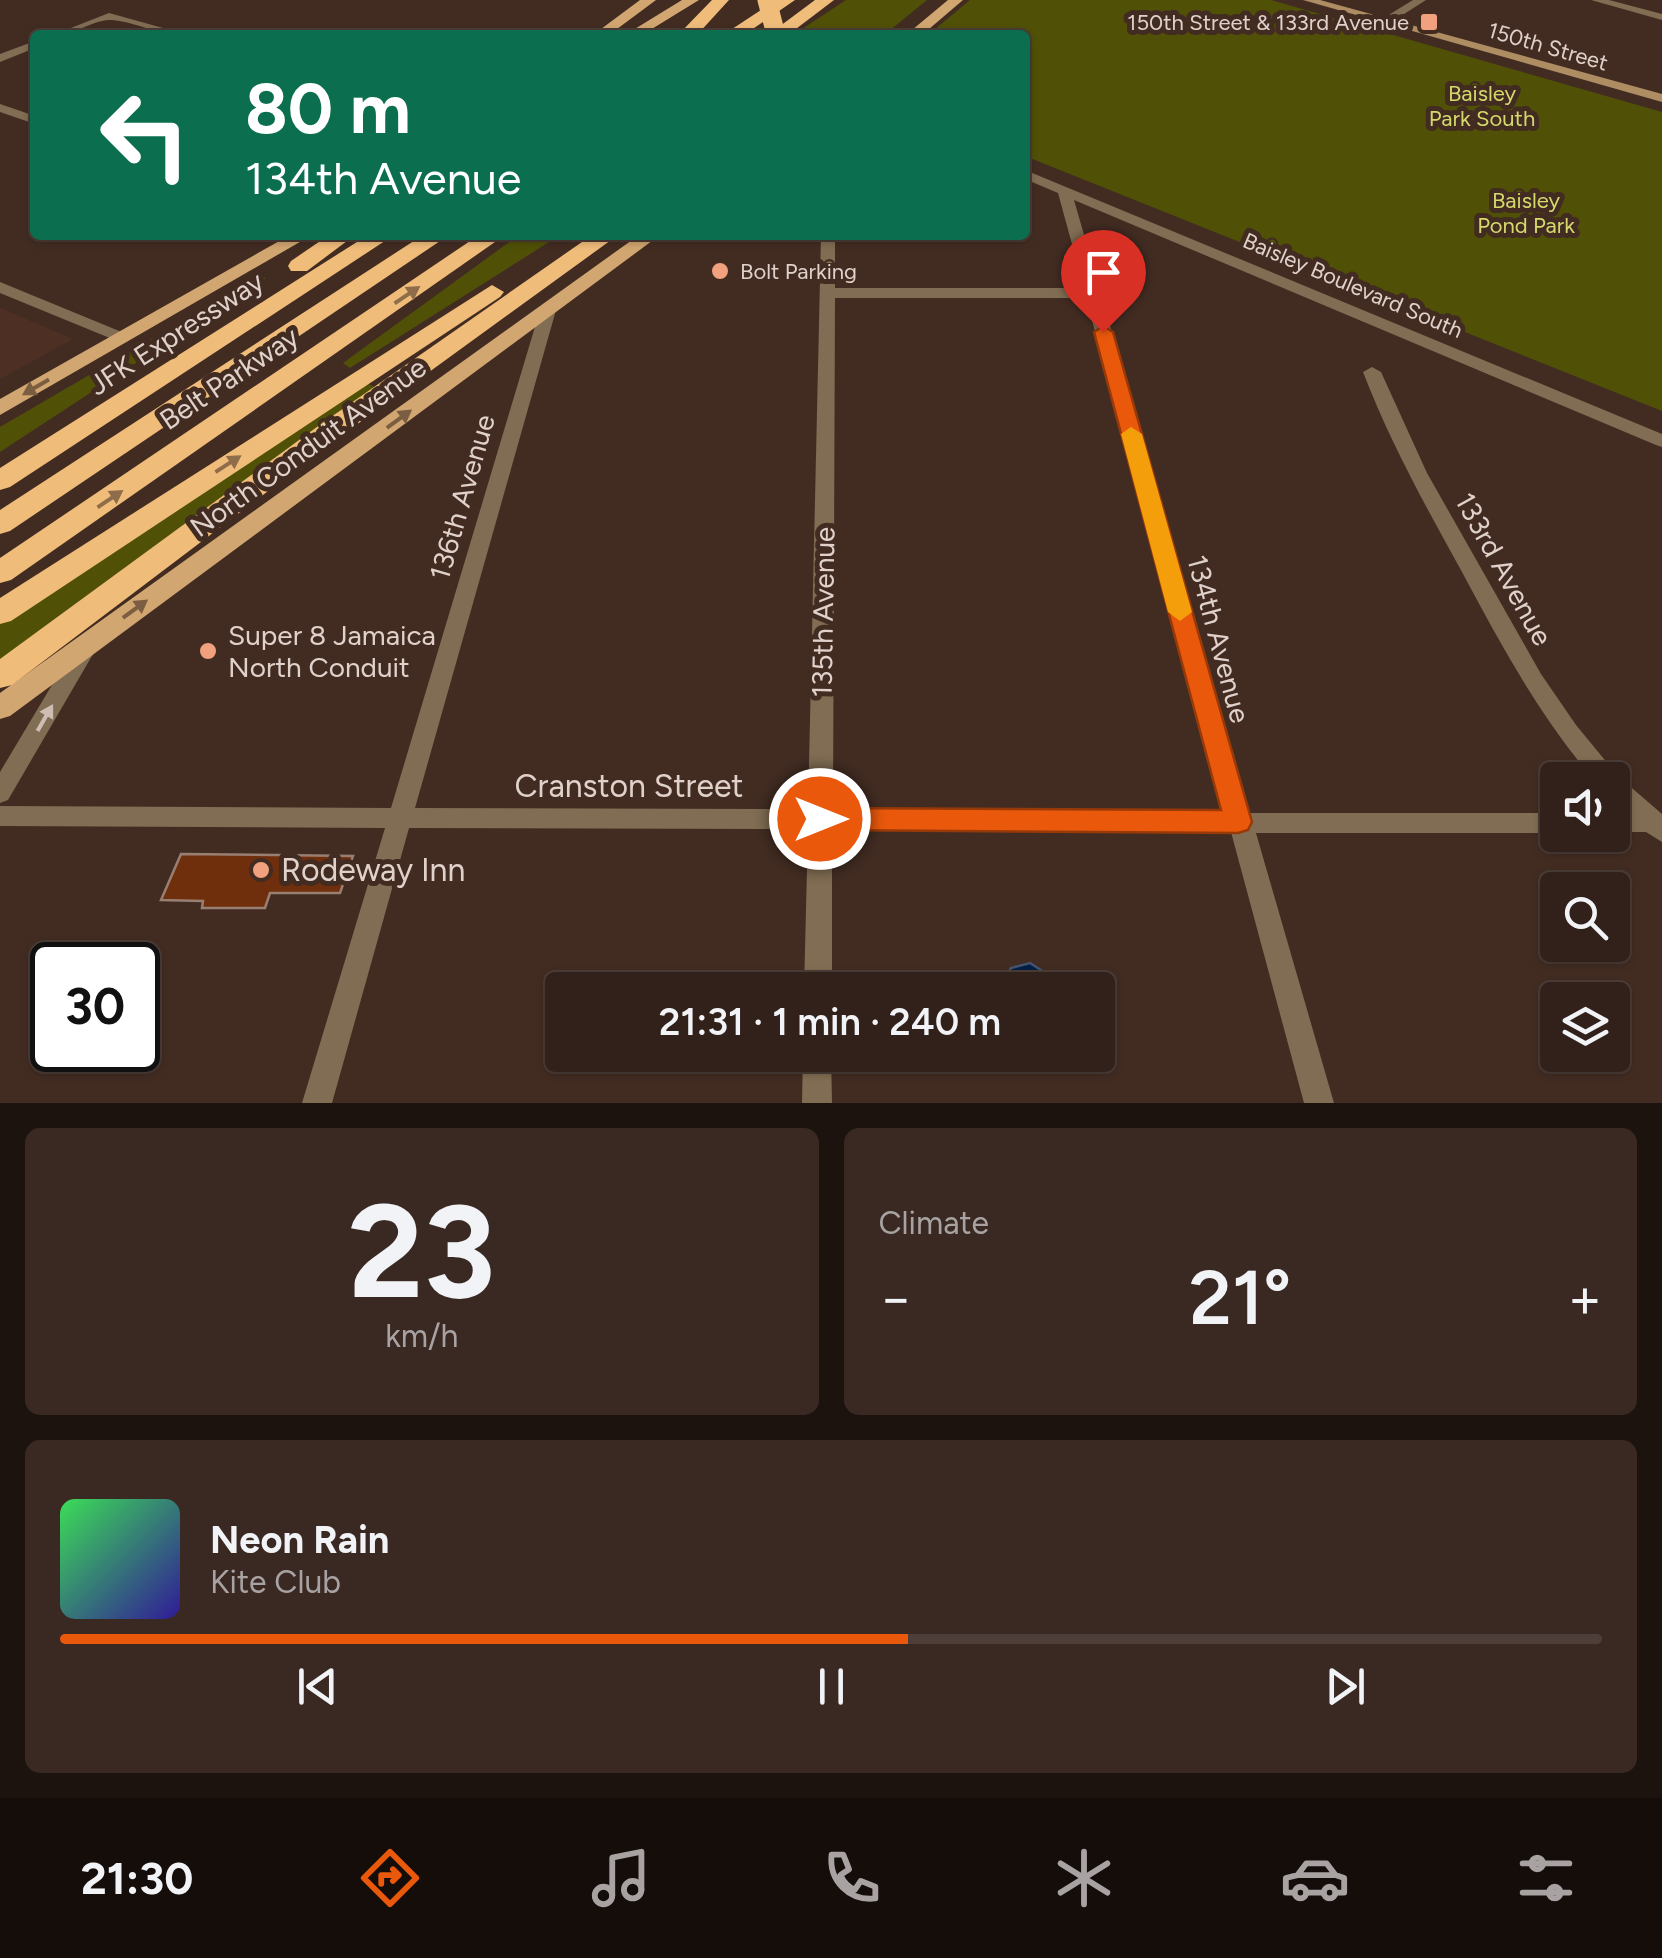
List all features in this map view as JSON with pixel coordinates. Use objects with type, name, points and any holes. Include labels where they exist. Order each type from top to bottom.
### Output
[{"type":"highway","points":[[691,30],[721,0]]},
{"type":"highway","points":[[767,0],[775,30]]},
{"type":"highway","points":[[740,30],[787,0]]},
{"type":"highway","points":[[783,30],[826,0]]},
{"type":"highway","points":[[0,463],[336,240]]},
{"type":"highway","name":"JFK Expressway","points":[[0,481],[375,240]]},
{"type":"highway","name":"Belt Parkway","points":[[0,524],[430,240]]},
{"type":"highway","name":"Belt Parkway","points":[[0,573],[487,240]]},
{"type":"highway","points":[[0,676],[510,292],[568,240]]},
{"type":"highway","points":[[0,613],[598,240]]},
{"type":"main road","points":[[607,30],[649,0]]},
{"type":"main road","points":[[641,30],[692,0]]},
{"type":"main road","points":[[919,30],[956,0]]},
{"type":"main road","name":"150th Street","points":[[1308,0],[1662,98]]},
{"type":"main road","points":[[0,408],[294,240]]},
{"type":"main road","name":"North Conduit Avenue","points":[[0,708],[644,240]]},
{"type":"street","points":[[1386,21],[1421,0]]},
{"type":"street","points":[[1596,0],[1662,17]]},
{"type":"street","points":[[72,30],[109,16],[159,30]]},
{"type":"street","points":[[0,58],[30,46]]},
{"type":"street","points":[[0,108],[30,118]]},
{"type":"street","name":"Baisley Boulevard South","points":[[1030,176],[1662,441]]},
{"type":"street","name":"134th Avenue","points":[[1064,190],[1319,1103]]},
{"type":"street","name":"135th Avenue","points":[[818,972],[828,240]]},
{"type":"street","points":[[0,287],[123,338]]},
{"type":"street","points":[[827,293],[1093,293]]},
{"type":"street","name":"136th Avenue","points":[[317,1103],[548,310]]},
{"type":"street","name":"133rd Avenue","points":[[1372,372],[1396,435],[1526,669],[1570,740],[1591,762]]},
{"type":"street","points":[[0,793],[89,642]]},
{"type":"street","name":"133rd Avenue","points":[[1630,801],[1658,827]]},
{"type":"street","name":"Cranston Street","points":[[0,816],[1540,823]]},
{"type":"street","points":[[1630,824],[1658,827]]},
{"type":"street","points":[[817,1072],[817,1103]]},
{"type":"shaded area","points":[[0,308],[73,339],[0,379]]},
{"type":"green space","points":[[846,0],[927,0],[890,30],[801,30]]},
{"type":"green space","name":"Baisley Pond Park","points":[[970,0],[1271,0],[1662,112],[1662,411],[1030,158],[1030,30],[934,30]]},
{"type":"green space","points":[[512,240],[552,240],[350,368],[343,363]]},
{"type":"green space","points":[[259,276],[266,278],[0,452],[0,427]]},
{"type":"green space","points":[[368,384],[377,388],[0,666],[0,623]]},
{"type":"water","points":[[1030,963],[1044,972],[1008,972]]},
{"type":"building","name":"Rodeway Inn","points":[[181,854],[353,856],[340,893],[270,893],[265,908],[202,908],[203,901],[161,900]]},
{"type":"slow traffic","points":[[1131,434],[1180,612]]},
{"type":"place","name":"150th Street & 133rd Avenue","points":[[1429,22]]},
{"type":"place","name":"Bolt Parking","points":[[720,271]]},
{"type":"place","name":"Super 8 Jamaica North Conduit","points":[[208,651]]},
{"type":"place","name":"Rodeway Inn","points":[[261,870]]},
{"type":"route","points":[[820,819],[1238,822],[1103,332]]},
{"type":"park label","name":"Baisley Park South","points":[[1482,106]]}]
